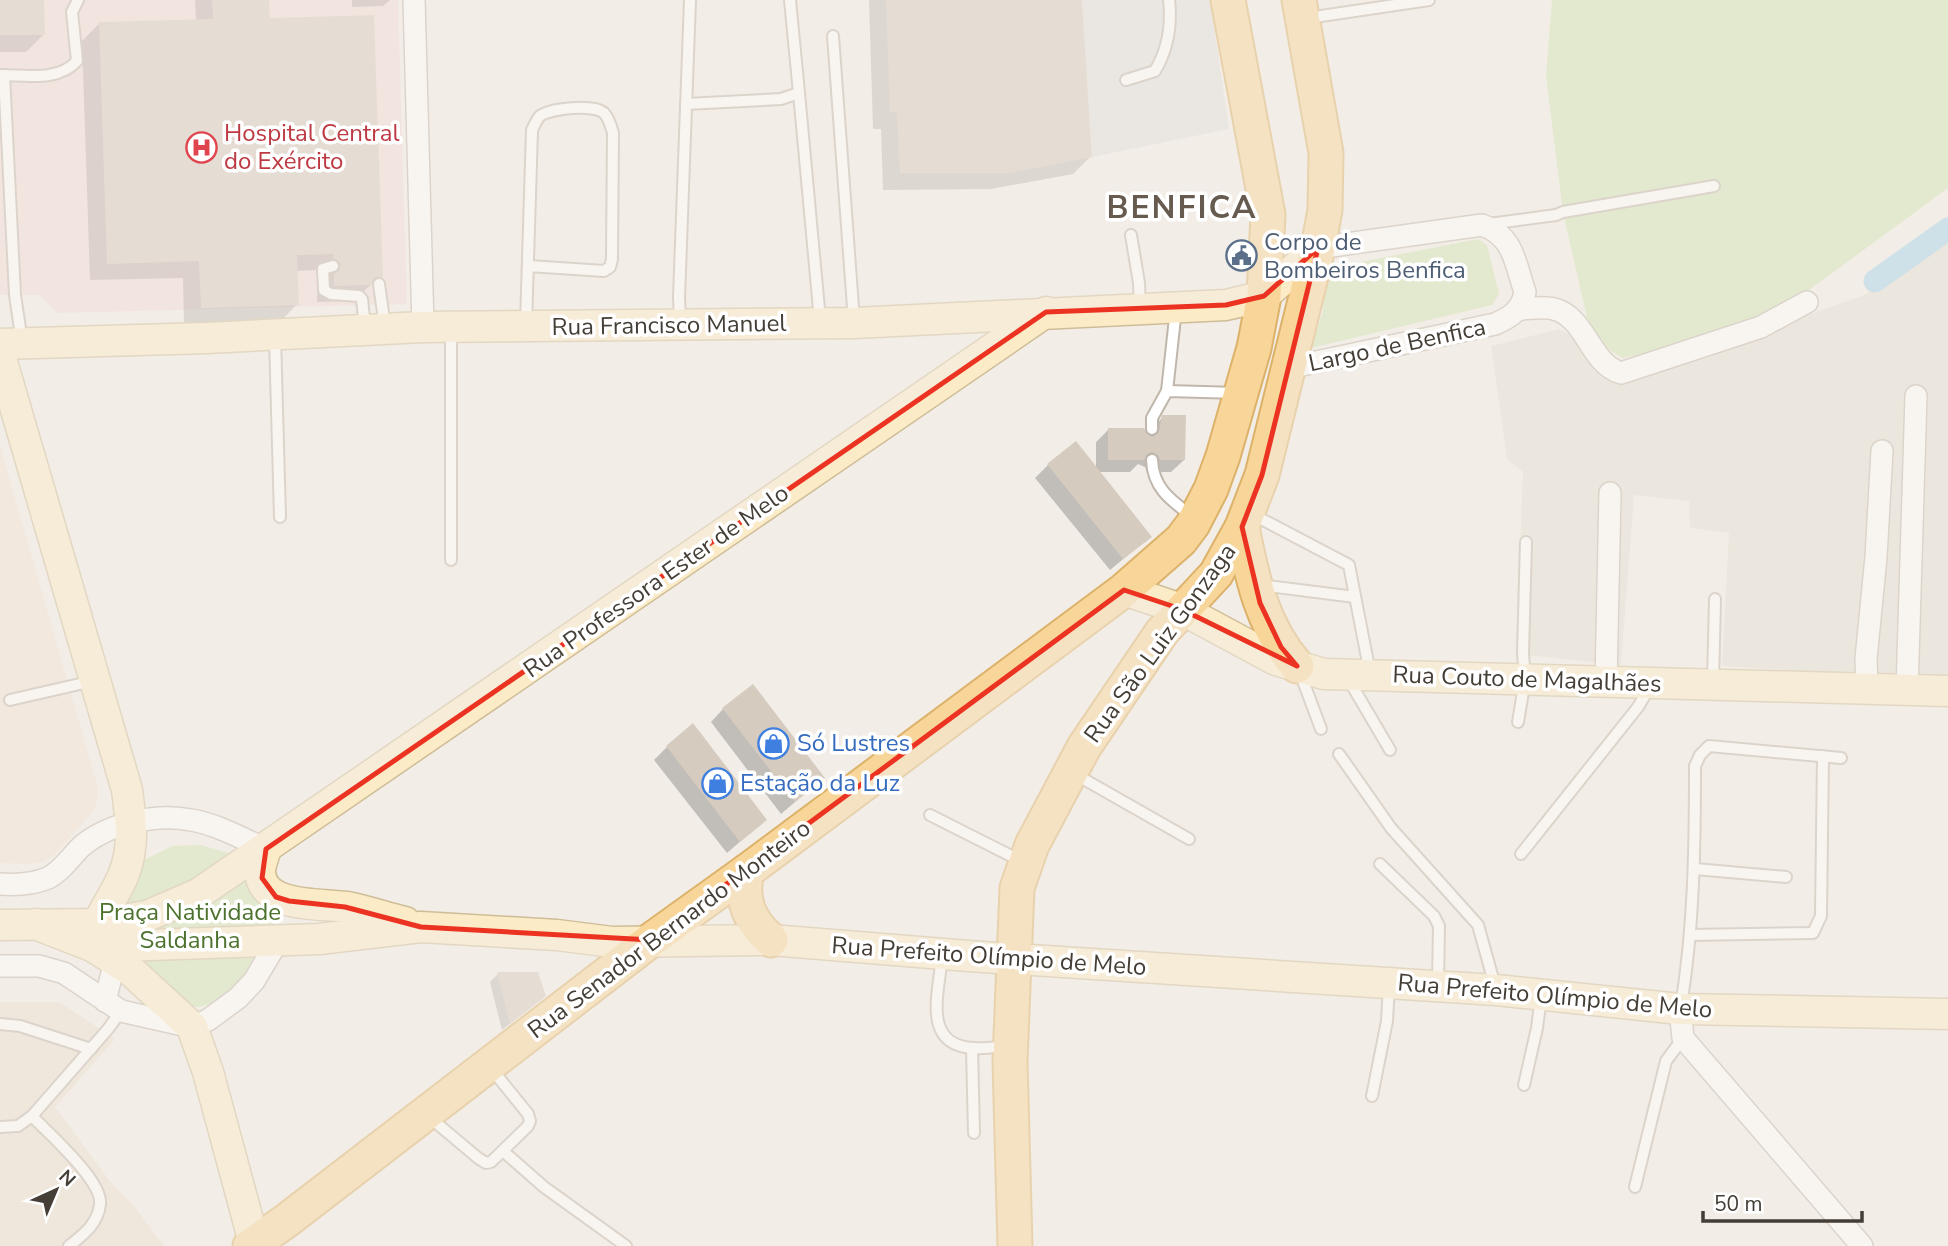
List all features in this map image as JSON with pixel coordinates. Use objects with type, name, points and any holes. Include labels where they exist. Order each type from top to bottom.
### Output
[{"type":"main road","name":"Rua Senador Bernardo Monteiro","points":[[253,1245],[651,940],[1124,590],[1181,540],[1195,519],[1223,456],[1254,348],[1264,296],[1268,215],[1228,0]]},
{"type":"main road","name":"Largo de Benfica","points":[[1288,368],[1325,210],[1326,153],[1301,10]]},
{"type":"main road","name":"Rua São Luiz Gonzaga","points":[[1015,1246],[1011,1046],[1017,888],[1032,845],[1084,747],[1145,654],[1181,610],[1216,574],[1245,519],[1262,475],[1288,368]]},
{"type":"main road","points":[[1245,519],[1254,585],[1271,630],[1297,666]]},
{"type":"main road","points":[[747,871],[744,885],[747,909],[753,922],[771,940]]},
{"type":"street","points":[[415,0],[437,327]]},
{"type":"street","points":[[1318,248],[1482,225],[1501,234],[1509,244],[1525,292],[1520,309],[1554,309],[1564,314],[1575,323],[1600,359],[1621,373],[1762,327],[1807,302]]},
{"type":"street","name":"Rua Francisco Manuel","points":[[7,347],[437,327],[821,324],[1226,305],[1264,296],[1318,248]]},
{"type":"street","name":"Largo de Benfica","points":[[1288,368],[1495,324],[1520,309]]},
{"type":"street","name":"Rua Professora Ester de Melo","points":[[266,849],[1046,312]]},
{"type":"street","points":[[7,347],[95,681],[127,790],[132,851],[123,877],[104,908],[102,944],[113,1006]]},
{"type":"street","points":[[1908,690],[1916,396]]},
{"type":"street","points":[[1867,689],[1866,659],[1876,557],[1882,450]]},
{"type":"street","points":[[1606,681],[1611,493]]},
{"type":"street","name":"Rua Couto de Magalhães","points":[[1124,590],[1181,610],[1276,660],[1324,674],[1948,691]]},
{"type":"street","points":[[0,884],[15,885],[48,878],[85,844],[104,832],[131,822],[190,819],[266,849]]},
{"type":"street","points":[[266,849],[260,869],[268,889],[276,897],[345,907],[421,927]]},
{"type":"street","points":[[102,944],[147,916],[198,894],[266,849]]},
{"type":"street","points":[[0,925],[35,924],[102,944],[192,1027],[208,1072],[253,1245]]},
{"type":"street","name":"Rua Prefeito Olímpio de Melo","points":[[102,944],[319,939],[421,927],[557,935],[612,942],[771,940],[1541,994],[1682,1023],[1948,1014]]},
{"type":"street","points":[[0,966],[39,966],[64,973],[113,1006],[192,1027],[208,1020],[238,998],[254,981],[279,939]]},
{"type":"street","points":[[1682,1023],[1862,1246]]},
{"type":"lane","points":[[7,347],[15,295],[6,227],[2,75],[54,75],[64,73],[71,67],[77,61],[72,12],[78,0]]},
{"type":"lane","points":[[680,325],[690,0]]},
{"type":"lane","points":[[790,0],[821,324]]},
{"type":"lane","points":[[1126,80],[1155,71],[1166,53],[1171,17],[1169,0]]},
{"type":"lane","points":[[1301,10],[1321,16],[1429,0]]},
{"type":"lane","points":[[833,36],[854,323]]},
{"type":"lane","points":[[686,104],[781,99],[799,93]]},
{"type":"lane","points":[[526,326],[532,130],[540,117],[552,111],[593,108],[602,111],[609,120],[613,133],[610,267],[604,271],[529,266]]},
{"type":"lane","points":[[1482,225],[1556,215],[1714,186]]},
{"type":"lane","points":[[1131,236],[1139,283],[1140,308]]},
{"type":"lane","points":[[333,266],[323,270],[324,290],[331,294],[359,296],[375,330]]},
{"type":"lane","points":[[375,330],[379,285]]},
{"type":"lane","points":[[1152,429],[1152,418],[1167,391],[1176,307]]},
{"type":"lane","points":[[437,327],[451,560]]},
{"type":"lane","points":[[275,335],[280,517]]},
{"type":"lane","points":[[1167,391],[1241,393]]},
{"type":"lane","points":[[1152,460],[1153,474],[1162,492],[1195,519]]},
{"type":"lane","points":[[1245,519],[1349,565],[1355,597],[1359,675],[1390,750]]},
{"type":"lane","points":[[1518,722],[1525,680],[1523,653],[1526,542]]},
{"type":"lane","points":[[1254,585],[1355,597]]},
{"type":"lane","points":[[1713,684],[1715,599]]},
{"type":"lane","points":[[1297,666],[1321,729]]},
{"type":"lane","points":[[10,700],[95,681]]},
{"type":"lane","points":[[1521,854],[1638,707],[1653,683]]},
{"type":"lane","points":[[1635,1187],[1666,1061],[1682,1023],[1695,869],[1695,766],[1700,755],[1709,746],[1841,758]]},
{"type":"lane","points":[[1339,754],[1391,828],[1478,925],[1496,990]]},
{"type":"lane","points":[[1690,935],[1813,933],[1821,916],[1823,756]]},
{"type":"lane","points":[[1071,771],[1189,839]]},
{"type":"lane","points":[[930,815],[1026,863]]},
{"type":"lane","points":[[1380,864],[1434,916],[1439,926],[1437,986]]},
{"type":"lane","points":[[1695,869],[1787,877]]},
{"type":"lane","points":[[943,954],[937,1024],[942,1035],[972,1048],[1011,1046]]},
{"type":"lane","points":[[1372,1096],[1387,1021],[1389,982]]},
{"type":"lane","points":[[1524,1085],[1537,1028],[1541,994]]},
{"type":"lane","points":[[0,1127],[18,1126],[32,1116],[91,1049],[113,1006]]},
{"type":"lane","points":[[0,1024],[20,1026],[91,1049]]},
{"type":"lane","points":[[972,1048],[974,1133]]},
{"type":"lane","points":[[425,1113],[486,1163],[491,1162],[530,1121],[528,1114],[488,1065]]},
{"type":"lane","points":[[32,1116],[74,1157],[97,1188],[101,1202],[96,1219],[86,1233],[69,1246]]},
{"type":"lane","points":[[503,1151],[544,1187],[626,1246]]},
{"type":"highlighted area","points":[[1318,248],[1262,475],[1242,527],[1260,603],[1281,647],[1297,666],[1181,609],[1124,590],[651,940],[421,927],[345,907],[276,897],[262,878],[266,849],[1046,312],[1226,305],[1264,296]]},
{"type":"shaded area","name":"Hospital Central do Exército","points":[[0,0],[398,0],[407,304],[57,313],[39,295],[0,295]]},
{"type":"shaded area","points":[[1082,0],[1210,0],[1229,129],[1092,157]]},
{"type":"shaded area","points":[[1948,239],[1948,675],[1879,676],[1722,666],[1729,533],[1690,528],[1689,501],[1634,495],[1621,665],[1516,654],[1523,472],[1507,459],[1491,346],[1559,329],[1621,364],[1749,336],[1864,295]]},
{"type":"shaded area","points":[[0,446],[97,785],[98,798],[93,811],[54,855],[43,862],[28,864],[0,863]]},
{"type":"shaded area","points":[[0,1002],[59,1002],[115,1039],[55,1107],[112,1184],[134,1206],[164,1246],[0,1246]]},
{"type":"green space","points":[[1552,0],[1948,0],[1948,188],[1779,312],[1740,334],[1623,358],[1604,347],[1587,318],[1563,212],[1546,76]]},
{"type":"green space","points":[[1478,239],[1487,245],[1499,294],[1492,305],[1311,348],[1323,311],[1325,269]]},
{"type":"green space","name":"Praça Natividade Saldanha","points":[[201,845],[228,853],[242,862],[269,903],[272,932],[267,953],[223,1000],[199,1007],[168,1004],[146,994],[115,894],[140,862],[172,846]]},
{"type":"building","points":[[0,0],[44,0],[45,35],[0,35]]},
{"type":"building","points":[[212,0],[269,0],[270,18],[374,15],[383,277],[375,277],[371,285],[334,286],[334,274],[339,271],[341,264],[333,258],[333,254],[297,255],[299,305],[201,308],[199,261],[107,264],[99,22],[213,19]]},
{"type":"building","points":[[886,0],[1082,0],[1092,157],[1010,173],[900,173],[897,113],[890,112]]},
{"type":"building","points":[[1162,415],[1186,415],[1185,460],[1160,460],[1158,455],[1152,452],[1147,454],[1144,460],[1108,460],[1108,428],[1144,428],[1148,435],[1153,437],[1159,432]]},
{"type":"building","points":[[1076,441],[1152,537],[1123,559],[1047,464]]},
{"type":"building","name":"Só Lustres","points":[[753,684],[825,778],[795,802],[722,708]]},
{"type":"building","name":"Estação da Luz","points":[[693,723],[767,820],[740,842],[666,746]]},
{"type":"building","points":[[497,972],[538,972],[546,996],[510,1024]]},
{"type":"waterway","points":[[1875,281],[1948,229]]},
{"type":"place","name":"Hospital Central do Exército","points":[[201,147]]},
{"type":"place","name":"Corpo de Bombeiros Benfica","points":[[1241,256]]},
{"type":"place","name":"Só Lustres","points":[[774,743]]},
{"type":"place","name":"Estação da Luz","points":[[717,783]]},
{"type":"district","name":"BENFICA","points":[[1182,207]]}]
